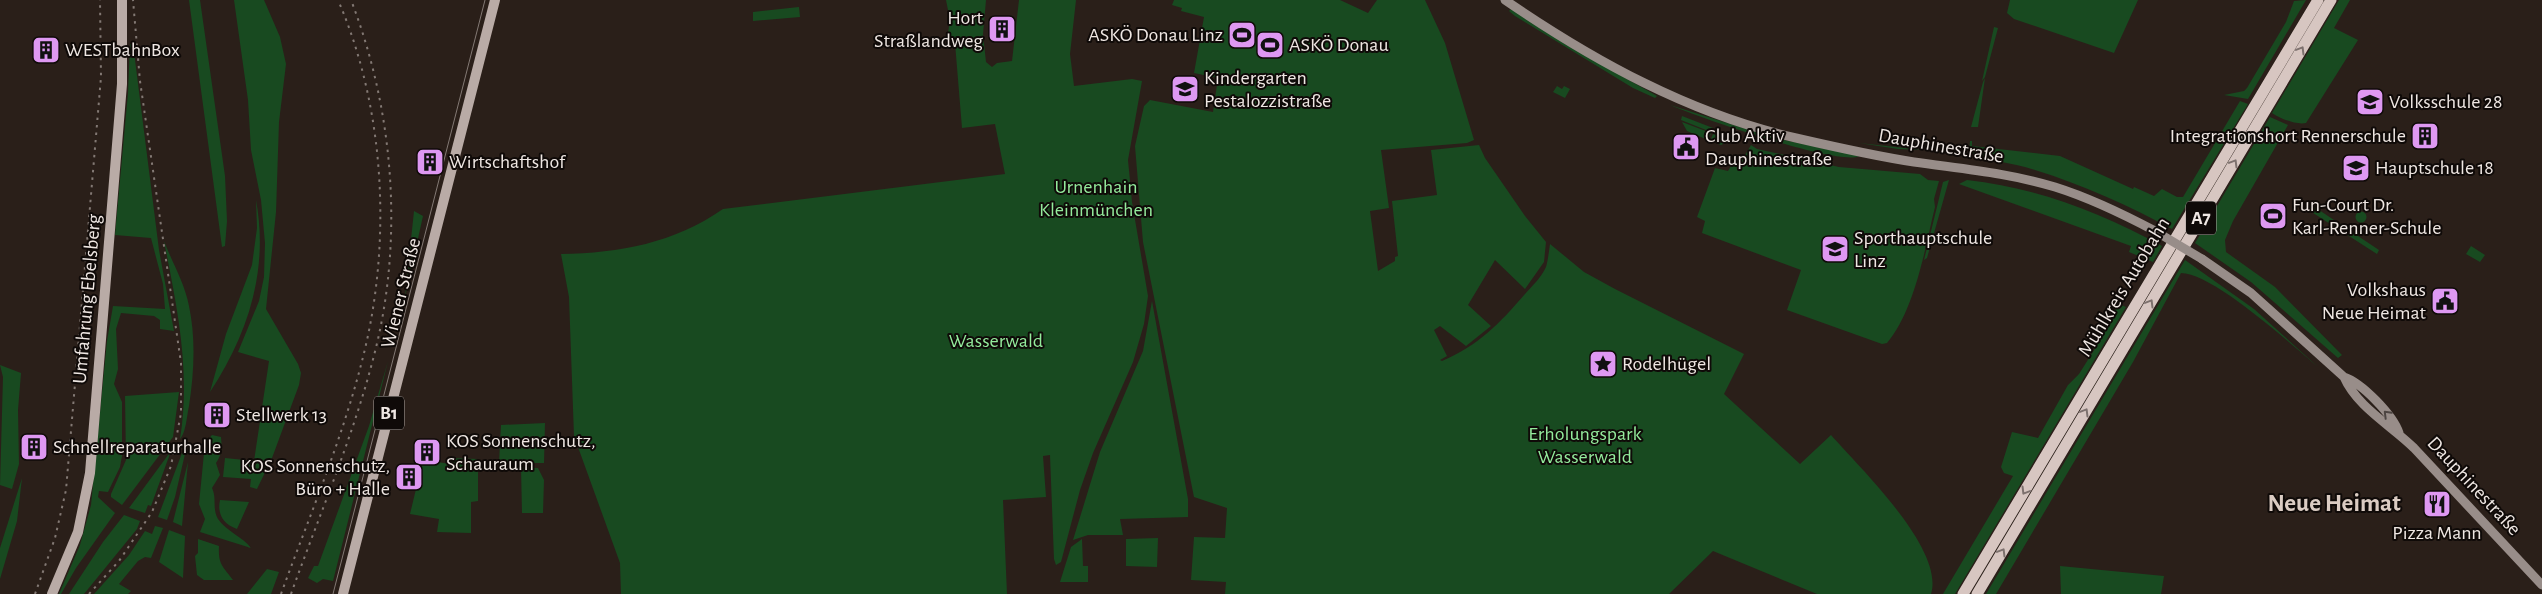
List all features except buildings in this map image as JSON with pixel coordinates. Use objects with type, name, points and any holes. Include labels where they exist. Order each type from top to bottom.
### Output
[{"type":"highway","name":"Mühlkreis Autobahn","points":[[1964,594],[2318,0]]},
{"type":"highway","name":"Mühlkreis Autobahn","points":[[1977,594],[2331,0]]},
{"type":"main road","name":"Umfahrung Ebelsberg","points":[[52,594],[78,532],[90,473],[122,84],[122,0]]},
{"type":"main road","name":"Wiener Straße","points":[[343,594],[495,0]]},
{"type":"main road","name":"Dauphinestraße","points":[[1505,0],[1559,36],[1631,77],[1676,99],[1720,116],[1815,143],[1915,162],[1975,168],[2044,184],[2101,204],[2155,231],[2202,259],[2251,293],[2344,377],[2348,386],[2389,427],[2400,433],[2542,585]]},
{"type":"green space","points":[[189,0],[200,0],[225,176],[227,221],[225,246],[222,247]]},
{"type":"green space","points":[[234,0],[264,0],[280,37],[286,64],[279,122],[276,212],[266,309],[298,364],[301,373],[299,385],[272,458],[257,489],[250,487],[251,479],[223,477],[225,458],[254,461],[269,361],[238,352],[259,301],[264,277],[265,243],[261,200],[251,150],[248,100]]},
{"type":"green space","name":"Wasserwald","points":[[946,0],[986,0],[983,34],[986,62],[992,67],[997,63],[1012,61],[1019,0],[1076,0],[1070,54],[1074,86],[1132,79],[1142,81],[1128,160],[1132,202],[1148,296],[1144,324],[1133,362],[1093,453],[1080,490],[1061,562],[1056,565],[1054,559],[1050,455],[1043,456],[1046,497],[1003,500],[1007,594],[621,594],[620,563],[574,436],[569,297],[561,254],[604,251],[646,244],[685,230],[723,209],[1005,174],[995,124],[962,128],[955,43],[948,33],[950,20]]},
{"type":"green space","name":"Erholungspark Wasserwald","points":[[1174,0],[1340,0],[1368,13],[1377,0],[1425,0],[1445,43],[1474,140],[1467,143],[1381,150],[1389,208],[1370,211],[1378,271],[1395,261],[1395,257],[1398,256],[1392,201],[1437,195],[1431,150],[1479,145],[1485,158],[1525,216],[1546,242],[1544,262],[1525,289],[1495,260],[1468,305],[1491,326],[1466,346],[1440,326],[1434,330],[1447,356],[1440,360],[1442,361],[1455,355],[1478,341],[1506,315],[1544,271],[1550,244],[1584,272],[1744,354],[1724,394],[1800,464],[1831,435],[1879,488],[1913,532],[1925,555],[1932,576],[1931,594],[1817,594],[1713,551],[1669,594],[1225,594],[1226,582],[1191,580],[1194,537],[1225,538],[1227,508],[1194,497],[1143,242],[1135,146],[1144,106],[1150,100],[1213,112],[1218,78],[1194,73],[1204,17],[1181,11],[1182,8],[1172,5]]},
{"type":"green space","points":[[2010,0],[2138,0],[2114,53],[2014,19],[2007,13]]},
{"type":"green space","points":[[2306,0],[2248,99],[2224,95],[2244,91],[2247,88],[2286,22],[2294,1]]},
{"type":"green space","points":[[2339,0],[2350,0],[2334,28],[2358,40],[2306,123],[2293,122],[2272,113]]},
{"type":"green space","points":[[799,7],[800,17],[753,21],[753,12]]},
{"type":"green space","points":[[1511,9],[1565,44],[1657,96],[1655,98],[1633,88],[1515,16],[1509,11]]},
{"type":"green space","points":[[1994,27],[1998,28],[1985,77],[1982,81]]},
{"type":"green space","points":[[130,44],[133,44],[159,250],[174,331],[160,329],[160,320],[154,316],[121,313],[116,329],[118,369],[114,384],[122,402],[122,456],[120,467],[108,492],[99,491],[98,497],[115,513],[76,568],[61,594],[59,594],[80,545],[91,505],[107,341],[113,306],[165,309],[163,284],[151,238],[115,235],[128,93]]},
{"type":"green space","points":[[1985,78],[1978,127],[1971,127],[1983,82]]},
{"type":"green space","points":[[1557,86],[1562,89],[1564,86],[1570,89],[1565,98],[1553,92]]},
{"type":"green space","points":[[2240,101],[2248,104],[2172,229],[2122,204],[2070,182],[1969,152],[1970,141],[1972,141],[1972,146],[2060,156],[2133,189],[2134,187],[2154,196],[2162,189],[2177,197],[2183,197]]},
{"type":"green space","points":[[1670,105],[1775,138],[1859,156],[1846,157],[1797,148],[1736,129]]},
{"type":"green space","points":[[1682,116],[1713,128],[1711,132],[1681,120]]},
{"type":"green space","points":[[2270,117],[2288,125],[2233,221],[2225,240],[2226,252],[2275,287],[2342,355],[2338,358],[2251,282],[2195,243]]},
{"type":"green space","points":[[1682,122],[1711,133],[1708,140],[1687,131]]},
{"type":"green space","points":[[1713,134],[1730,140],[1721,145],[1710,141]]},
{"type":"green space","points":[[1859,143],[1923,150],[1898,149]]},
{"type":"green space","name":"Sporthauptschule Linz","points":[[1751,145],[1757,149],[1839,167],[1920,174],[1928,180],[1939,181],[1934,199],[1935,207],[1918,278],[1905,314],[1887,343],[1882,344],[1787,310],[1801,270],[1702,233],[1705,221],[1697,217],[1715,168],[1728,171],[1734,161],[1744,157]]},
{"type":"green space","points":[[1949,180],[1927,258],[1924,260],[1943,182]]},
{"type":"green space","points":[[1967,180],[2019,189],[2068,203],[2115,222],[2162,246],[2153,262],[2129,252],[2131,246],[1959,184]]},
{"type":"green space","points":[[256,200],[260,251],[252,300],[245,324],[235,347],[210,392],[226,334],[252,265],[257,228]]},
{"type":"green space","points":[[2313,206],[2379,250],[2377,254],[2310,211]]},
{"type":"green space","name":"Fun-Court Dr. Karl-Renner-Schule","points":[[2274,207],[2281,211],[2272,226],[2265,222]]},
{"type":"green space","points":[[414,211],[423,216],[405,297]]},
{"type":"green space","points":[[2361,211],[2367,217],[2361,223],[2355,217]]},
{"type":"green space","points":[[164,241],[185,290],[193,331],[194,356],[191,394],[185,428],[180,439],[184,389],[181,339]]},
{"type":"green space","points":[[2471,246],[2485,255],[2480,262],[2466,254]]},
{"type":"green space","points":[[2185,260],[2254,309],[2318,367],[2232,297],[2195,276],[2181,273],[2133,362],[1996,594],[1986,594]]},
{"type":"green space","points":[[1152,301],[1188,499],[1188,517],[1120,519],[1123,535],[1088,535],[1073,540],[1100,452],[1143,351]]},
{"type":"green space","points":[[2119,304],[2126,307],[1955,594],[1943,594],[2013,476],[2004,473],[2001,467],[2012,432],[2038,438],[2068,385],[2079,374],[2096,347],[2093,345]]},
{"type":"green space","points":[[388,361],[333,581],[323,579],[317,583],[308,578],[314,566],[318,566],[369,426]]},
{"type":"green space","points":[[0,365],[21,373],[18,410],[19,464],[12,489],[0,485],[3,377]]},
{"type":"green space","points":[[179,392],[173,437],[122,505],[111,497],[111,494],[126,460],[125,396]]},
{"type":"green space","points":[[545,423],[544,463],[499,463],[501,425]]},
{"type":"green space","points":[[212,435],[221,437],[220,454],[216,463],[220,475],[212,488],[216,515],[225,527],[251,548],[200,532],[205,519],[199,504],[205,443]]},
{"type":"green space","points":[[171,451],[151,506],[148,505],[145,513],[129,508]]},
{"type":"green space","points":[[182,453],[185,454],[175,497],[167,520],[158,517]]},
{"type":"green space","points":[[452,458],[478,459],[478,501],[471,502],[471,533],[437,532],[439,519],[410,514],[423,460],[451,464]]},
{"type":"green space","points":[[188,462],[182,526],[173,522]]},
{"type":"green space","points":[[521,467],[538,468],[544,480],[543,513],[522,513]]},
{"type":"green space","points":[[22,478],[17,521],[0,579],[0,548]]},
{"type":"green space","points":[[220,500],[249,502],[237,529],[222,518],[219,510]]},
{"type":"green space","points":[[124,515],[140,521],[137,529],[84,594],[69,594],[103,542]]},
{"type":"green space","points":[[155,526],[163,528],[151,558],[145,557],[138,561],[119,584],[131,591],[128,594],[94,594],[129,555],[145,531],[152,534]]},
{"type":"green space","points":[[169,530],[185,536],[183,578],[159,562]]},
{"type":"green space","points":[[1158,538],[1157,567],[1126,566],[1126,539]]},
{"type":"green space","points":[[198,539],[219,546],[220,561],[233,580],[204,580],[197,575],[195,556],[198,553]]},
{"type":"green space","points":[[1082,539],[1083,566],[1088,566],[1088,582],[1060,582],[1071,547]]},
{"type":"green space","points":[[2060,566],[2164,576],[2161,594],[2061,594]]},
{"type":"green space","points":[[267,569],[279,572],[271,594],[247,594]]},
{"type":"tram line","points":[[333,594],[485,0]]},
{"type":"railway","points":[[35,594],[55,538],[66,490],[101,77],[100,0]]},
{"type":"railway","points":[[89,594],[119,561],[152,512],[171,466],[181,413],[181,363],[140,81],[133,0]]},
{"type":"railway","points":[[281,594],[335,449],[354,391],[372,317],[378,272],[380,225],[375,132],[354,42],[338,0]]},
{"type":"railway","points":[[291,594],[350,436],[370,371],[386,297],[391,211],[384,125],[376,82],[365,40],[351,0]]},
{"type":"place","name":"Hort Straßlandweg","points":[[1002,29]]},
{"type":"place","name":"ASKÖ Donau Linz","points":[[1242,35]]},
{"type":"place","name":"ASKÖ Donau","points":[[1270,45]]},
{"type":"place","name":"WESTbahnBox","points":[[46,50]]},
{"type":"place","name":"Kindergarten Pestalozzistraße","points":[[1185,89]]},
{"type":"place","name":"Volksschule 28","points":[[2370,102]]},
{"type":"place","name":"Integrationshort Rennerschule","points":[[2425,136]]},
{"type":"place","name":"Club Aktiv Dauphinestraße","points":[[1686,147]]},
{"type":"place","name":"Wirtschaftshof","points":[[430,162]]},
{"type":"place","name":"Hauptschule 18","points":[[2356,168]]},
{"type":"place","name":"Fun-Court Dr. Karl-Renner-Schule","points":[[2273,216]]},
{"type":"place","name":"Sporthauptschule Linz","points":[[1835,249]]},
{"type":"place","name":"Volkshaus Neue Heimat","points":[[2445,301]]},
{"type":"place","name":"Rodelhügel","points":[[1603,364]]},
{"type":"place","name":"Stellwerk 13","points":[[217,415]]},
{"type":"place","name":"Schnellreparaturhalle","points":[[34,447]]},
{"type":"place","name":"KOS Sonnenschutz, Schauraum","points":[[427,452]]},
{"type":"place","name":"KOS Sonnenschutz, Büro + Halle","points":[[409,477]]},
{"type":"place","name":"Pizza Mann","points":[[2437,504]]},
{"type":"district","name":"Neue Heimat","points":[[2334,503]]},
{"type":"park label","name":"Urnenhain Kleinmünchen","points":[[1096,198]]}]
